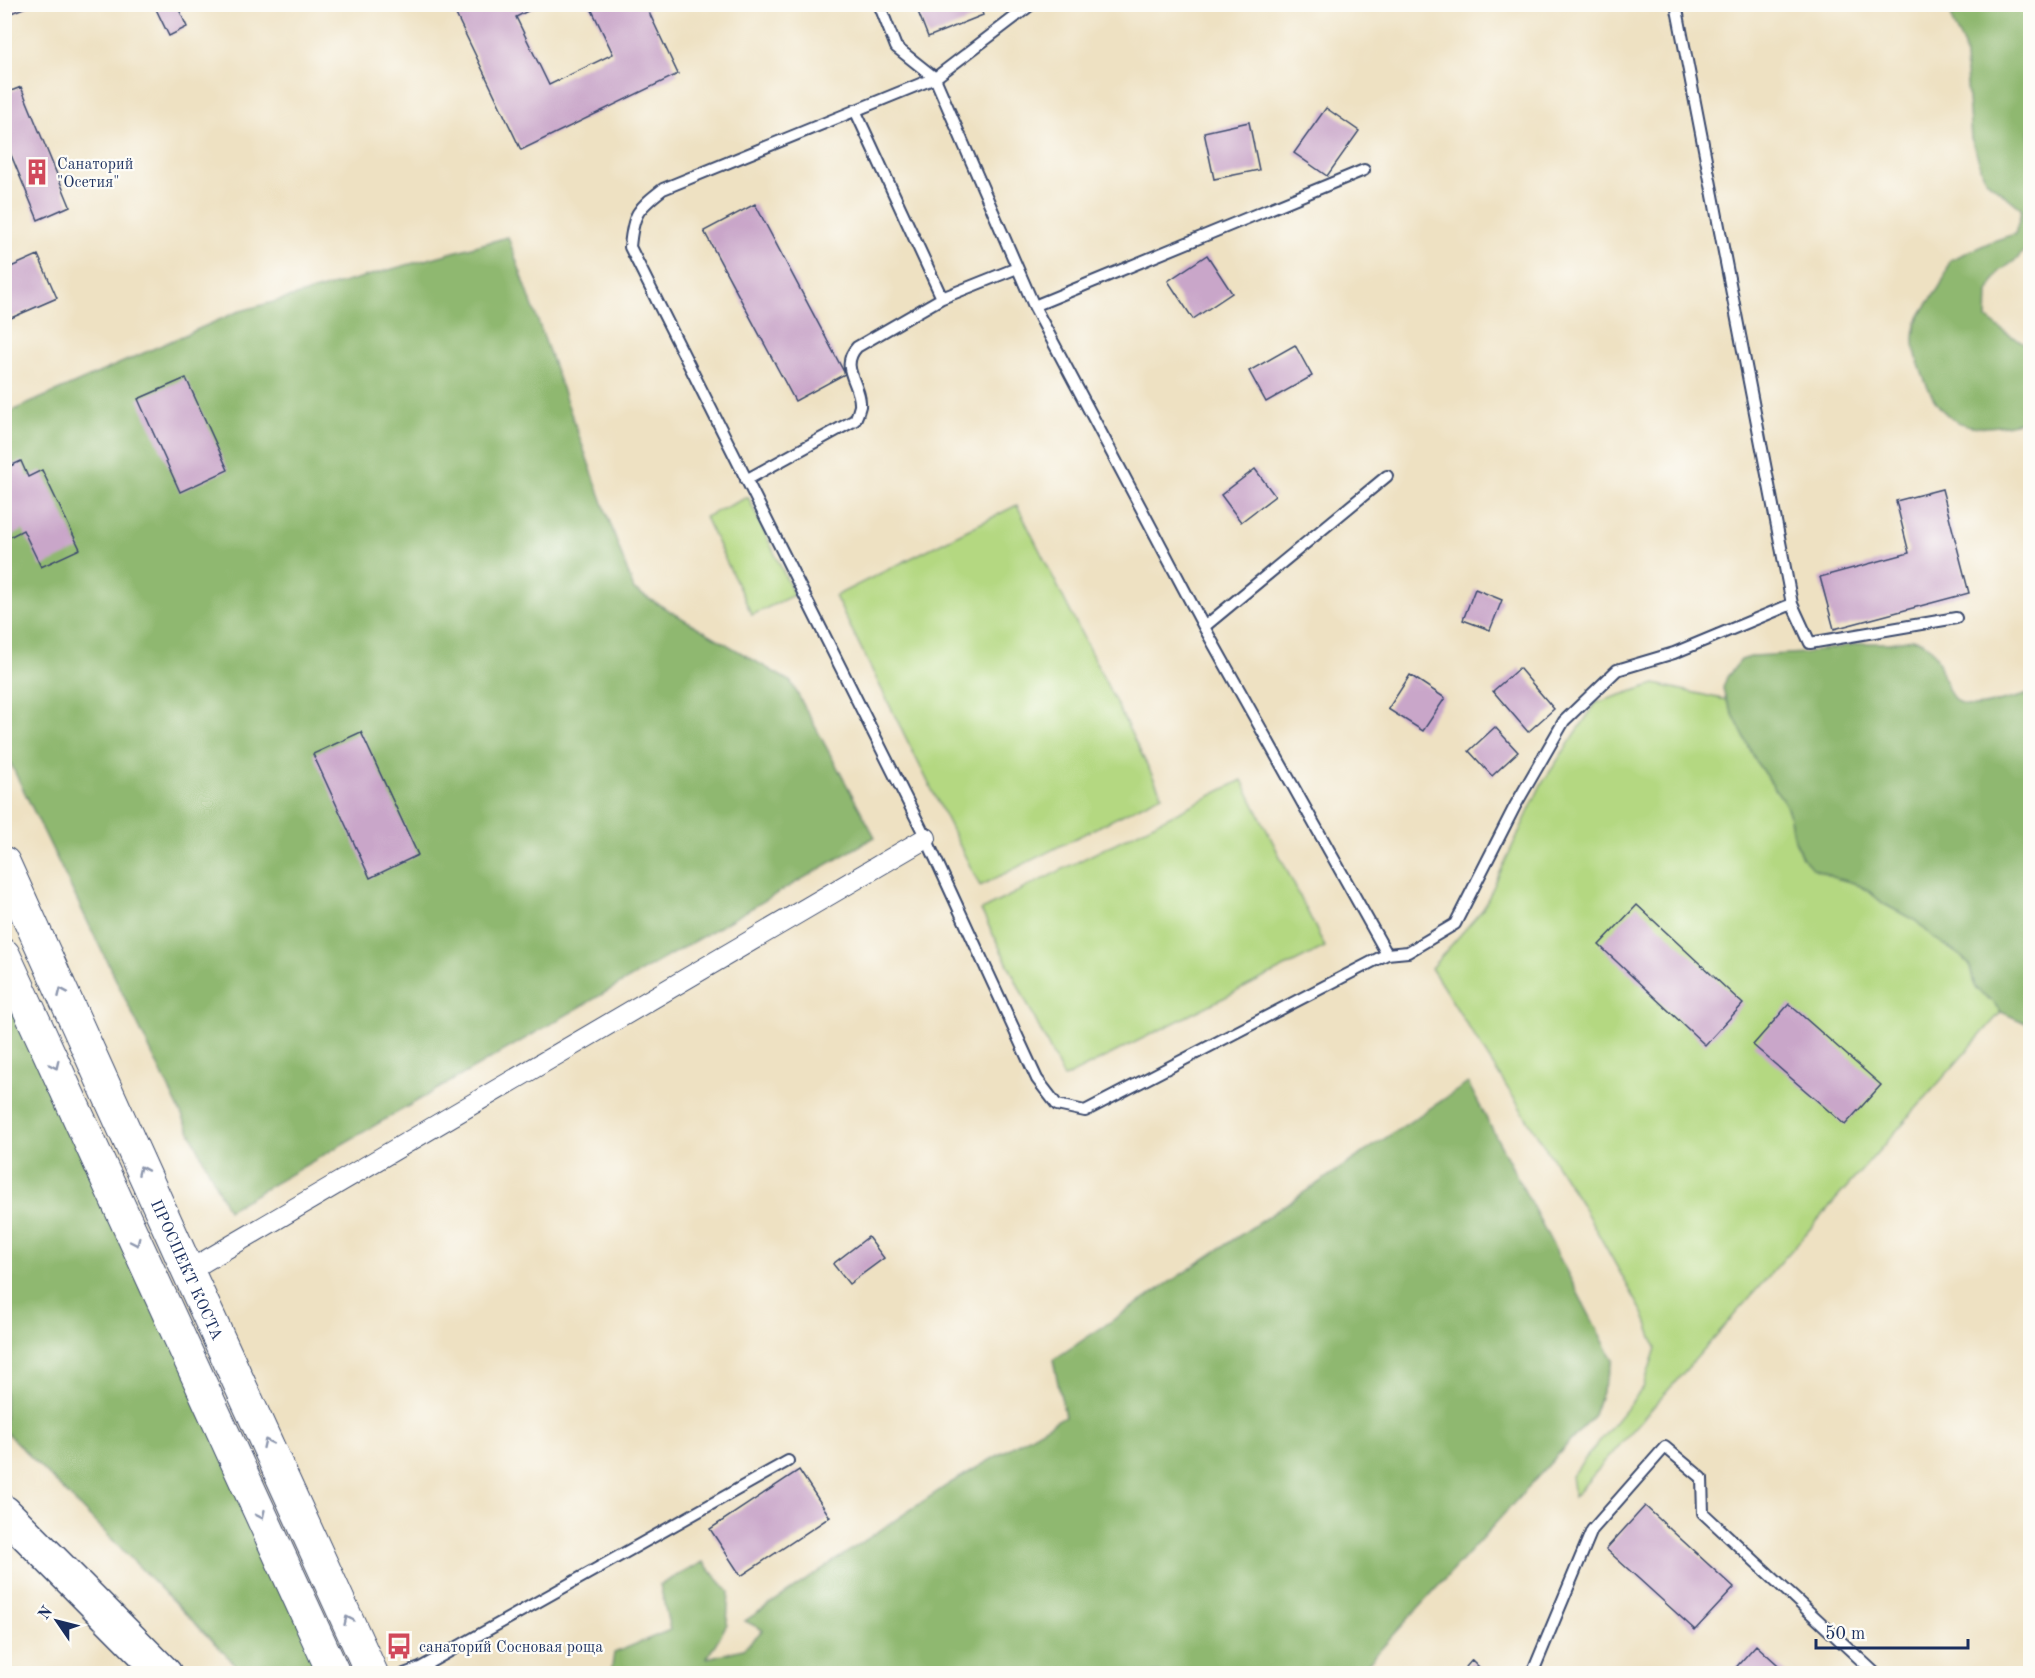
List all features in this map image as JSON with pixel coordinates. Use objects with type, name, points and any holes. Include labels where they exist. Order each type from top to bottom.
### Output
[{"type":"highway","points":[[4,1512],[165,1674]]},
{"type":"main road","name":"ПРОСПЕКТ КОСТА","points":[[4,863],[372,1674]]},
{"type":"main road","name":"ПРОСПЕКТ КОСТА","points":[[4,954],[334,1674]]},
{"type":"street","points":[[188,1271],[926,838]]},
{"type":"lane","points":[[879,4],[896,47],[935,78],[1034,306],[1204,627],[1387,954]]},
{"type":"lane","points":[[1676,4],[1792,604],[1810,643],[1956,618]]},
{"type":"lane","points":[[1032,5],[935,78],[663,189],[642,205],[632,226],[630,248],[926,838],[1037,1079],[1057,1105],[1085,1111],[1387,954],[1408,952],[1455,924],[1515,806],[1564,721],[1617,670],[1674,653],[1792,604]]},
{"type":"lane","points":[[855,110],[942,298]]},
{"type":"lane","points":[[1034,306],[1364,170]]},
{"type":"lane","points":[[746,480],[855,420],[860,405],[850,371],[851,354],[857,347],[942,298],[1017,268]]},
{"type":"lane","points":[[1204,627],[1387,477]]},
{"type":"lane","points":[[1532,1674],[1592,1530],[1665,1447],[1702,1478],[1703,1514],[1876,1674]]},
{"type":"lane","points":[[404,1674],[421,1671],[789,1461]]},
{"type":"green space","points":[[1950,5],[2030,5],[2030,244],[2017,259],[1999,272],[1988,292],[1987,319],[2006,333],[2026,344],[2030,343],[2030,419],[1993,427],[1963,424],[1951,418],[1940,407],[1930,393],[1914,344],[1918,320],[1942,283],[1950,260],[2015,234],[2022,209],[1985,179],[1971,138],[1964,46],[1953,25]]},
{"type":"green space","points":[[508,237],[634,590],[791,682],[875,837],[228,1210],[5,752],[5,414],[237,312]]},
{"type":"green space","points":[[748,497],[794,595],[752,615],[705,517]]},
{"type":"green space","points":[[1017,505],[1162,795],[980,886],[835,596]]},
{"type":"green space","points":[[1912,639],[1925,643],[1933,651],[1946,685],[1959,703],[1977,706],[2030,694],[2030,1025],[2001,1012],[1993,1002],[1975,988],[1970,966],[1962,957],[1933,937],[1916,921],[1884,904],[1866,889],[1811,867],[1802,857],[1793,835],[1785,803],[1757,763],[1726,700],[1723,688],[1727,677],[1741,660],[1754,656],[1805,653],[1863,643],[1889,643]]},
{"type":"green space","points":[[1655,684],[1726,700],[1757,763],[1785,803],[1793,835],[1802,857],[1811,867],[1866,889],[1884,904],[1916,921],[1933,937],[1962,957],[1970,966],[1975,988],[1993,1002],[2001,1012],[1574,1497],[1571,1476],[1643,1388],[1656,1348],[1644,1315],[1582,1205],[1431,968],[1483,909],[1541,785],[1596,703]]},
{"type":"green space","points":[[1242,780],[1325,947],[1064,1078],[981,910]]},
{"type":"green space","points":[[4,969],[331,1673],[244,1673],[5,1431]]},
{"type":"green space","points":[[1468,1083],[1613,1360],[1594,1415],[1359,1673],[611,1673],[614,1653],[670,1630],[660,1585],[703,1562],[729,1592],[727,1624],[707,1658],[743,1649],[763,1630],[745,1621],[949,1484],[1065,1416],[1053,1360]]},
{"type":"building","points":[[4,4],[31,4],[31,5],[4,16]]},
{"type":"building","points":[[451,4],[541,4],[516,17],[549,85],[613,54],[589,4],[645,4],[678,74],[521,150]]},
{"type":"building","points":[[915,4],[979,4],[983,15],[928,37]]},
{"type":"building","points":[[154,5],[177,5],[187,27],[169,36]]},
{"type":"building","name":"Санаторий \"Осетия\"","points":[[4,76],[11,91],[21,87],[70,206],[38,220],[4,138]]},
{"type":"building","points":[[1326,108],[1359,131],[1327,176],[1294,153]]},
{"type":"building","points":[[1249,122],[1259,170],[1214,179],[1204,132]]},
{"type":"building","points":[[755,204],[845,374],[795,401],[704,231]]},
{"type":"building","points":[[38,255],[57,298],[4,321],[4,270]]},
{"type":"building","points":[[1207,255],[1232,293],[1193,319],[1168,281]]},
{"type":"building","points":[[1295,345],[1312,376],[1266,402],[1249,371]]},
{"type":"building","points":[[186,378],[228,470],[180,492],[138,399]]},
{"type":"building","points":[[21,461],[28,477],[42,470],[80,549],[41,567],[23,530],[4,540],[4,469]]},
{"type":"building","points":[[1255,469],[1275,496],[1241,522],[1221,495]]},
{"type":"building","points":[[1942,489],[1969,593],[1834,629],[1820,577],[1909,553],[1896,501]]},
{"type":"building","points":[[1475,589],[1502,600],[1490,630],[1463,620]]},
{"type":"building","points":[[1519,668],[1554,709],[1528,732],[1493,691]]},
{"type":"building","points":[[1410,675],[1445,698],[1423,731],[1388,709]]},
{"type":"building","points":[[1495,727],[1518,752],[1492,776],[1469,751]]},
{"type":"building","points":[[361,732],[418,855],[370,878],[313,754]]},
{"type":"building","points":[[1637,905],[1743,1004],[1705,1045],[1599,945]]},
{"type":"building","points":[[1789,1004],[1881,1085],[1845,1125],[1753,1045]]},
{"type":"building","points":[[868,1237],[884,1258],[849,1284],[833,1264]]},
{"type":"building","points":[[799,1470],[830,1517],[741,1576],[710,1529]]},
{"type":"building","points":[[1645,1506],[1734,1588],[1695,1630],[1606,1549]]},
{"type":"building","points":[[1756,1645],[1788,1674],[1730,1674]]},
{"type":"building","points":[[1472,1660],[1486,1674],[1460,1674]]},
{"type":"place","name":"Санаторий \"Осетия\"","points":[[37,172]]},
{"type":"place","name":"санаторий Сосновая роща","points":[[399,1646]]}]
